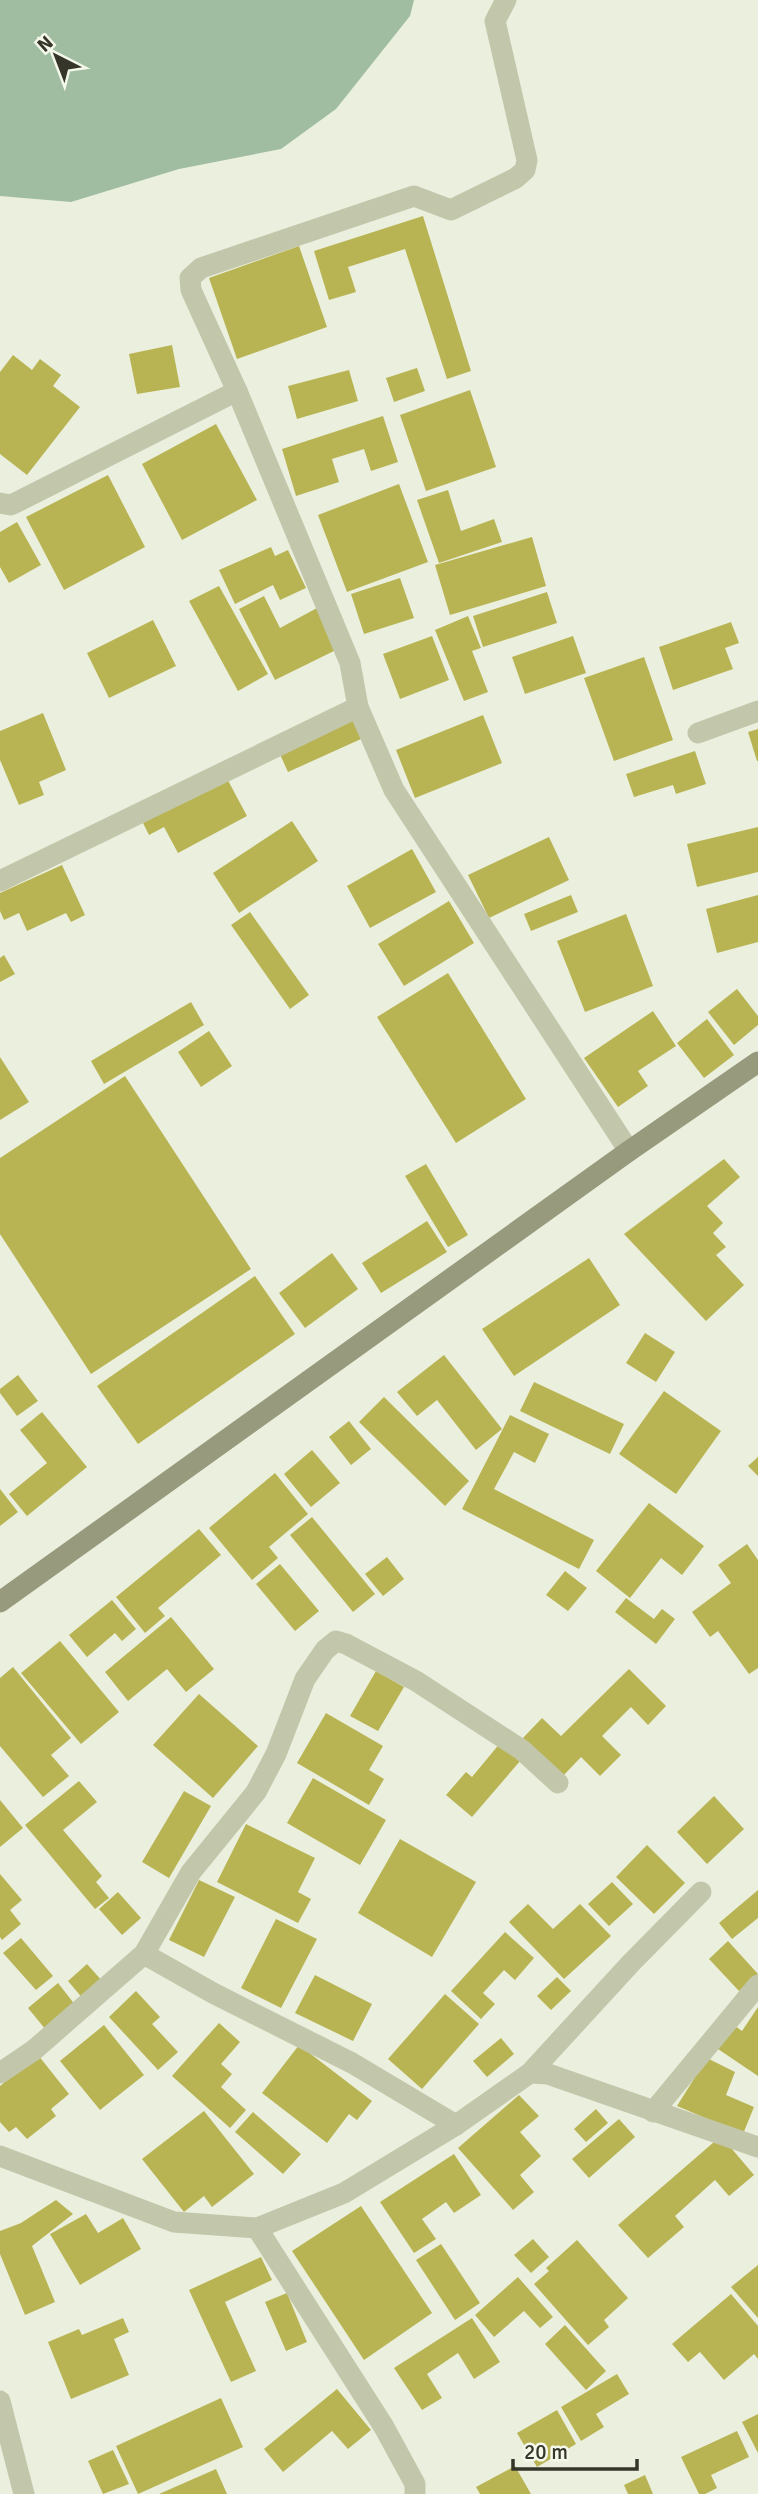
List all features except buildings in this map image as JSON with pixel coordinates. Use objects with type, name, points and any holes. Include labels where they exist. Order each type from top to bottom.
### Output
[{"type":"main road","points":[[0,1602],[629,1151],[758,1062]]},
{"type":"street","points":[[506,0],[495,21],[527,160],[524,170],[516,178],[451,210],[414,196],[201,268],[190,278],[191,290],[237,391],[350,663],[358,707],[394,790],[629,1151]]},
{"type":"street","points":[[0,503],[11,505],[237,391]]},
{"type":"street","points":[[0,881],[358,707]]},
{"type":"street","points":[[698,733],[758,711]]},
{"type":"street","points":[[0,2073],[34,2050],[144,1954],[191,1872],[256,1792],[276,1754],[305,1679],[336,1641],[416,1681],[522,1750],[558,1783]]},
{"type":"street","points":[[0,2156],[174,2222],[257,2228],[344,2193],[456,2125],[530,2073],[631,1963],[701,1892]]},
{"type":"street","points":[[144,1954],[213,1993],[352,2063],[456,2125]]},
{"type":"street","points":[[653,2112],[758,1985]]},
{"type":"street","points":[[530,2073],[548,2074],[758,2147]]},
{"type":"street","points":[[257,2228],[384,2427],[415,2484],[415,2494]]},
{"type":"street","points":[[0,2402],[24,2494]]},
{"type":"green space","points":[[0,0],[414,0],[410,16],[336,109],[281,149],[179,169],[71,202],[0,196]]}]
